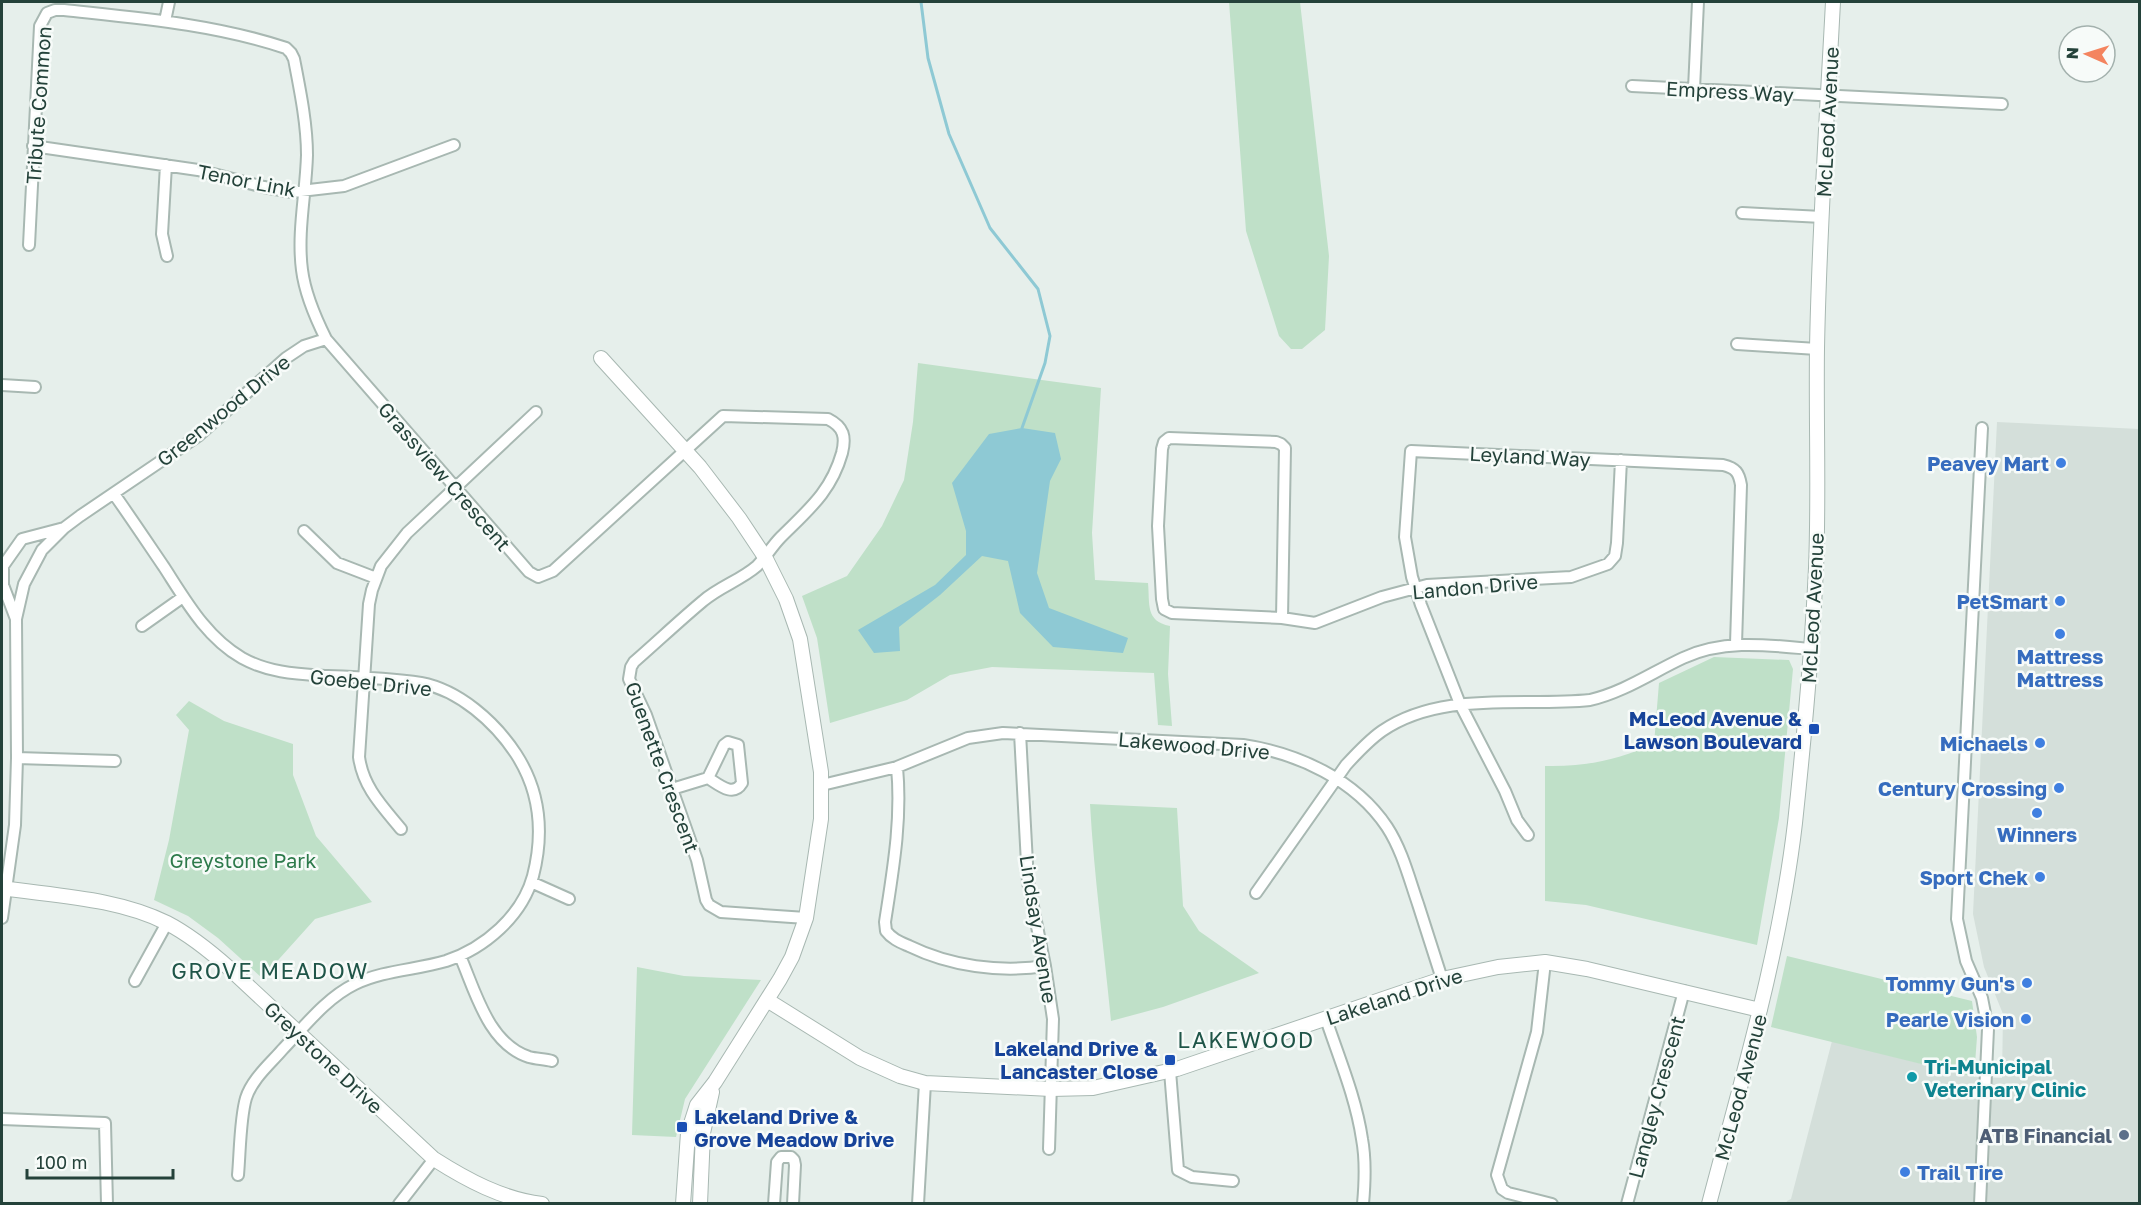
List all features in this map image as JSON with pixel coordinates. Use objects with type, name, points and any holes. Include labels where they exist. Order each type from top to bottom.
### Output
[{"type":"street","points":[[165,21],[169,2]]},
{"type":"street","points":[[1694,89],[1698,2]]},
{"type":"street","name":"McLeod Avenue","points":[[1709,1203],[1760,1010],[1795,826],[1811,649],[1817,525],[1817,349],[1833,2]]},
{"type":"street","name":"Tribute Common","points":[[29,245],[40,26],[47,13],[55,10],[165,21],[232,33],[286,48],[291,53],[306,139],[305,191]]},
{"type":"street","name":"Empress Way","points":[[1632,86],[2002,104]]},
{"type":"street","name":"Tenor Link","points":[[33,146],[198,170],[272,188],[305,191],[351,184],[454,145]]},
{"type":"street","points":[[166,165],[162,234],[167,256]]},
{"type":"street","name":"Grassview Crescent","points":[[305,191],[301,248],[302,270],[313,311],[326,339],[529,572],[538,577],[553,571],[685,450]]},
{"type":"street","points":[[1742,213],[1822,217]]},
{"type":"street","name":"Greenwood Drive","points":[[2,918],[4,888],[15,825],[16,619],[24,584],[42,550],[64,528],[198,436],[286,358],[304,346],[326,339]]},
{"type":"street","points":[[1737,344],[1817,349]]},
{"type":"street","points":[[602,358],[722,494],[765,557],[786,599],[800,639],[822,785],[821,819],[806,918],[792,957],[768,1000],[715,1082],[697,1105],[688,1133],[683,1203]]},
{"type":"street","points":[[2,385],[35,387]]},
{"type":"street","points":[[401,829],[371,793],[361,770],[359,741],[362,677],[369,604],[376,578],[389,554],[407,533],[536,411]]},
{"type":"street","name":"Guenette Crescent","points":[[685,450],[723,416],[828,419],[836,423],[844,435],[837,469],[822,496],[779,538],[752,570],[703,601],[634,662],[629,679],[646,715],[697,860],[709,905],[721,912],[806,918]]},
{"type":"street","points":[[1980,1203],[1988,1029],[1982,998],[1966,961],[1957,919],[1982,428]]},
{"type":"street","name":"Landon Drive","points":[[1282,618],[1285,448],[1276,442],[1169,438],[1164,442],[1162,449],[1158,526],[1164,609],[1172,613],[1282,618],[1315,623],[1382,597],[1416,588],[1464,582],[1571,578],[1608,564],[1615,556],[1617,543],[1621,460]]},
{"type":"street","name":"Leyland Way","points":[[1528,835],[1517,820],[1505,791],[1460,704],[1416,588],[1405,537],[1411,451],[1723,465],[1736,470],[1741,485],[1736,644]]},
{"type":"street","name":"Goebel Drive","points":[[114,494],[197,618],[215,638],[235,654],[256,665],[295,674],[422,683],[459,699],[477,712],[510,745],[528,777],[538,809],[540,827],[538,849],[531,882],[522,901],[499,930],[460,956],[385,973],[355,984],[331,999],[249,1089],[245,1101],[238,1175]]},
{"type":"street","name":"Greenwood Drive","points":[[16,619],[3,585],[3,566],[22,539],[64,528]]},
{"type":"street","points":[[304,531],[337,563],[376,578]]},
{"type":"street","points":[[142,626],[183,597]]},
{"type":"street","points":[[1256,893],[1335,779],[1362,747],[1382,731],[1412,716],[1460,704],[1590,700],[1611,695],[1685,657],[1736,644],[1811,649]]},
{"type":"street","name":"Lakewood Drive","points":[[822,785],[897,767],[968,738],[982,735],[1020,733],[1243,745],[1269,749],[1295,757],[1319,768],[1335,779],[1372,808],[1387,828],[1404,860],[1442,979]]},
{"type":"street","name":"Lindsay Avenue","points":[[1020,733],[1028,882],[1053,1019],[1049,1149]]},
{"type":"street","points":[[17,758],[115,761]]},
{"type":"street","points":[[897,767],[898,836],[885,922],[886,931],[898,941],[949,962],[1021,969],[1045,966]]},
{"type":"street","points":[[672,789],[708,778]]},
{"type":"street","points":[[531,882],[568,899]]},
{"type":"street","name":"Greystone Drive","points":[[4,888],[109,904],[140,912],[167,923],[216,956],[434,1159],[464,1178],[499,1194],[542,1203]]},
{"type":"street","points":[[135,981],[167,923]]},
{"type":"street","points":[[460,956],[494,1030],[516,1050],[529,1057],[552,1061]]},
{"type":"street","points":[[1545,962],[1537,1032],[1497,1175],[1502,1189],[1508,1193],[1552,1203]]},
{"type":"street","name":"Lakeland Drive","points":[[768,1000],[870,1064],[900,1076],[925,1083],[1051,1089],[1093,1088],[1170,1071],[1442,979],[1489,968],[1545,962],[1587,969],[1760,1010]]},
{"type":"street","name":"Langley Crescent","points":[[1627,1203],[1684,991]]},
{"type":"street","points":[[1326,1019],[1356,1109],[1362,1138],[1364,1203]]},
{"type":"street","points":[[1170,1071],[1178,1170],[1192,1177],[1233,1181]]},
{"type":"street","points":[[700,1203],[703,1134],[715,1082]]},
{"type":"street","points":[[918,1203],[925,1083]]},
{"type":"street","points":[[2,1119],[105,1123],[107,1203]]},
{"type":"street","points":[[774,1203],[777,1162],[781,1156],[794,1160],[793,1203]]},
{"type":"street","points":[[399,1203],[434,1159]]},
{"type":"shaded area","name":"Century Crossing","points":[[1997,422],[2139,429],[2139,1203],[1786,1204],[1791,1199],[1832,1041],[1974,1077],[2002,1078],[2003,1014],[1984,967],[1973,914]]},
{"type":"green space","points":[[1229,2],[1300,2],[1329,256],[1325,330],[1302,349],[1291,349],[1279,336],[1246,231]]},
{"type":"green space","points":[[918,363],[1101,388],[1092,533],[1095,580],[1148,583],[1150,611],[1156,620],[1170,626],[1168,674],[1172,726],[1158,725],[1154,673],[992,667],[950,675],[907,700],[830,723],[817,638],[802,596],[847,576],[882,526],[904,480],[913,422]]},
{"type":"green space","points":[[1714,657],[1789,660],[1793,669],[1779,818],[1757,945],[1586,905],[1545,901],[1545,766],[1601,761],[1654,744],[1659,683]]},
{"type":"green space","name":"Greystone Park","points":[[189,701],[224,721],[293,744],[293,775],[316,836],[372,902],[315,919],[262,978],[218,938],[188,916],[154,900],[169,840],[189,730],[176,715]]},
{"type":"green space","points":[[1090,804],[1177,808],[1183,906],[1199,931],[1259,973],[1163,1007],[1111,1021]]},
{"type":"green space","points":[[1787,956],[1972,1001],[1977,1037],[1974,1077],[1771,1027]]},
{"type":"green space","points":[[637,967],[684,976],[761,980],[685,1099],[676,1137],[632,1135]]},
{"type":"water","points":[[1022,428],[1055,433],[1061,459],[1050,481],[1037,573],[1049,608],[1128,638],[1123,653],[1053,647],[1020,613],[1008,561],[982,556],[940,595],[899,627],[900,651],[874,653],[858,630],[935,585],[966,555],[966,531],[952,483],[989,434]]},
{"type":"waterway","points":[[921,2],[928,58],[949,134],[990,228],[1038,289],[1050,336],[1045,363],[1022,428]]},
{"type":"place","name":"Peavey Mart","points":[[2061,463]]},
{"type":"place","name":"PetSmart","points":[[2060,601]]},
{"type":"place","name":"Mattress Mattress","points":[[2060,634]]},
{"type":"place","name":"McLeod Avenue & Lawson Boulevard","points":[[1814,729]]},
{"type":"place","name":"Michaels","points":[[2040,743]]},
{"type":"place","name":"Century Crossing","points":[[2059,788]]},
{"type":"place","name":"Winners","points":[[2037,813]]},
{"type":"place","name":"Sport Chek","points":[[2040,877]]},
{"type":"place","name":"Tommy Gun's","points":[[2027,983]]},
{"type":"place","name":"Pearle Vision","points":[[2026,1019]]},
{"type":"place","name":"Lakeland Drive & Lancaster Close","points":[[1170,1060]]},
{"type":"place","name":"Tri-Municipal Veterinary Clinic","points":[[1912,1077]]},
{"type":"place","name":"Lakeland Drive & Grove Meadow Drive","points":[[682,1127]]},
{"type":"place","name":"ATB Financial","points":[[2124,1135]]},
{"type":"place","name":"Trail Tire","points":[[1905,1172]]},
{"type":"district","name":"GROVE MEADOW","points":[[270,970]]},
{"type":"district","name":"LAKEWOOD","points":[[1246,1039]]}]
